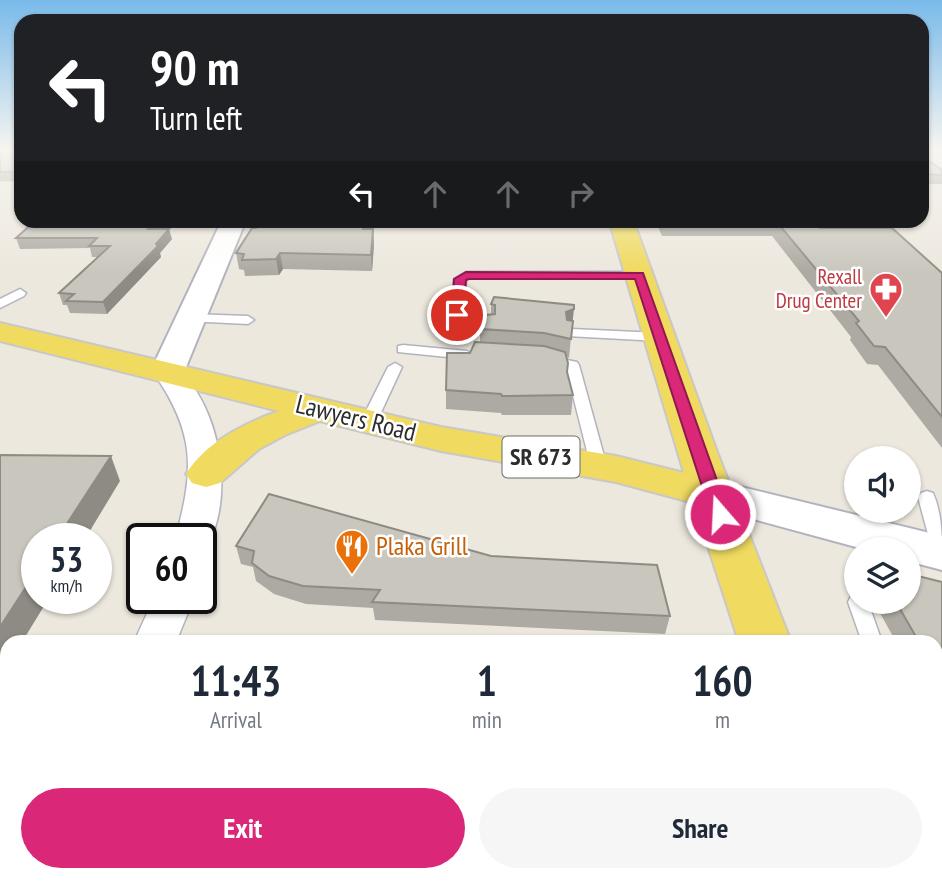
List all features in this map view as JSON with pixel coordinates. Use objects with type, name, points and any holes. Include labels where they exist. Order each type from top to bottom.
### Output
[{"type":"main road","points":[[624,228],[763,635]]},
{"type":"main road","name":"Lawyers Road","points":[[0,332],[480,447],[599,467],[713,494]]},
{"type":"main road","points":[[206,474],[235,446],[262,429],[319,409]]},
{"type":"street","points":[[196,523],[206,474],[203,436],[192,405],[167,372],[230,228]]},
{"type":"street","points":[[713,494],[942,553]]},
{"type":"street","points":[[158,635],[167,614]]},
{"type":"lane","points":[[489,327],[468,325],[457,315],[460,279],[466,275],[639,275]]},
{"type":"lane","points":[[0,304],[20,293]]},
{"type":"lane","points":[[190,318],[248,320]]},
{"type":"lane","points":[[572,332],[659,337]]},
{"type":"lane","points":[[403,349],[478,356]]},
{"type":"lane","points":[[529,358],[572,365],[599,467]]},
{"type":"lane","points":[[369,421],[395,367]]},
{"type":"lane","points":[[927,497],[942,553]]},
{"type":"lane","points":[[862,614],[870,635]]},
{"type":"building","points":[[27,228],[169,229],[156,244],[158,246],[103,302],[66,301],[74,294],[59,293],[110,246],[89,246],[97,238],[16,238]]},
{"type":"building","points":[[252,228],[373,229],[371,255],[280,253],[276,259],[242,260],[244,254],[236,253]]},
{"type":"building","points":[[782,228],[892,228],[942,273],[942,417],[885,347],[874,346],[856,323],[859,321]]},
{"type":"building","points":[[494,297],[574,305],[574,309],[566,312],[567,320],[573,321],[571,339],[544,333],[480,329],[486,315],[495,314],[495,305],[491,304]]},
{"type":"building","points":[[475,342],[544,346],[565,352],[573,395],[502,396],[446,390],[447,353],[470,353]]},
{"type":"building","points":[[0,455],[111,456],[67,523],[21,523],[21,595],[0,627]]},
{"type":"building","points":[[269,494],[491,556],[657,565],[670,616],[372,602],[380,590],[303,586],[269,576],[252,563],[254,551],[236,546]]},
{"type":"building","points":[[921,577],[942,582],[942,635],[915,635],[903,614],[921,614]]},
{"type":"place","name":"Rexall Drug Center","points":[[886,319]]},
{"type":"place","name":"Plaka Grill","points":[[352,576]]},
{"type":"route","points":[[457,315],[460,279],[466,275],[639,275],[720,514]]}]
